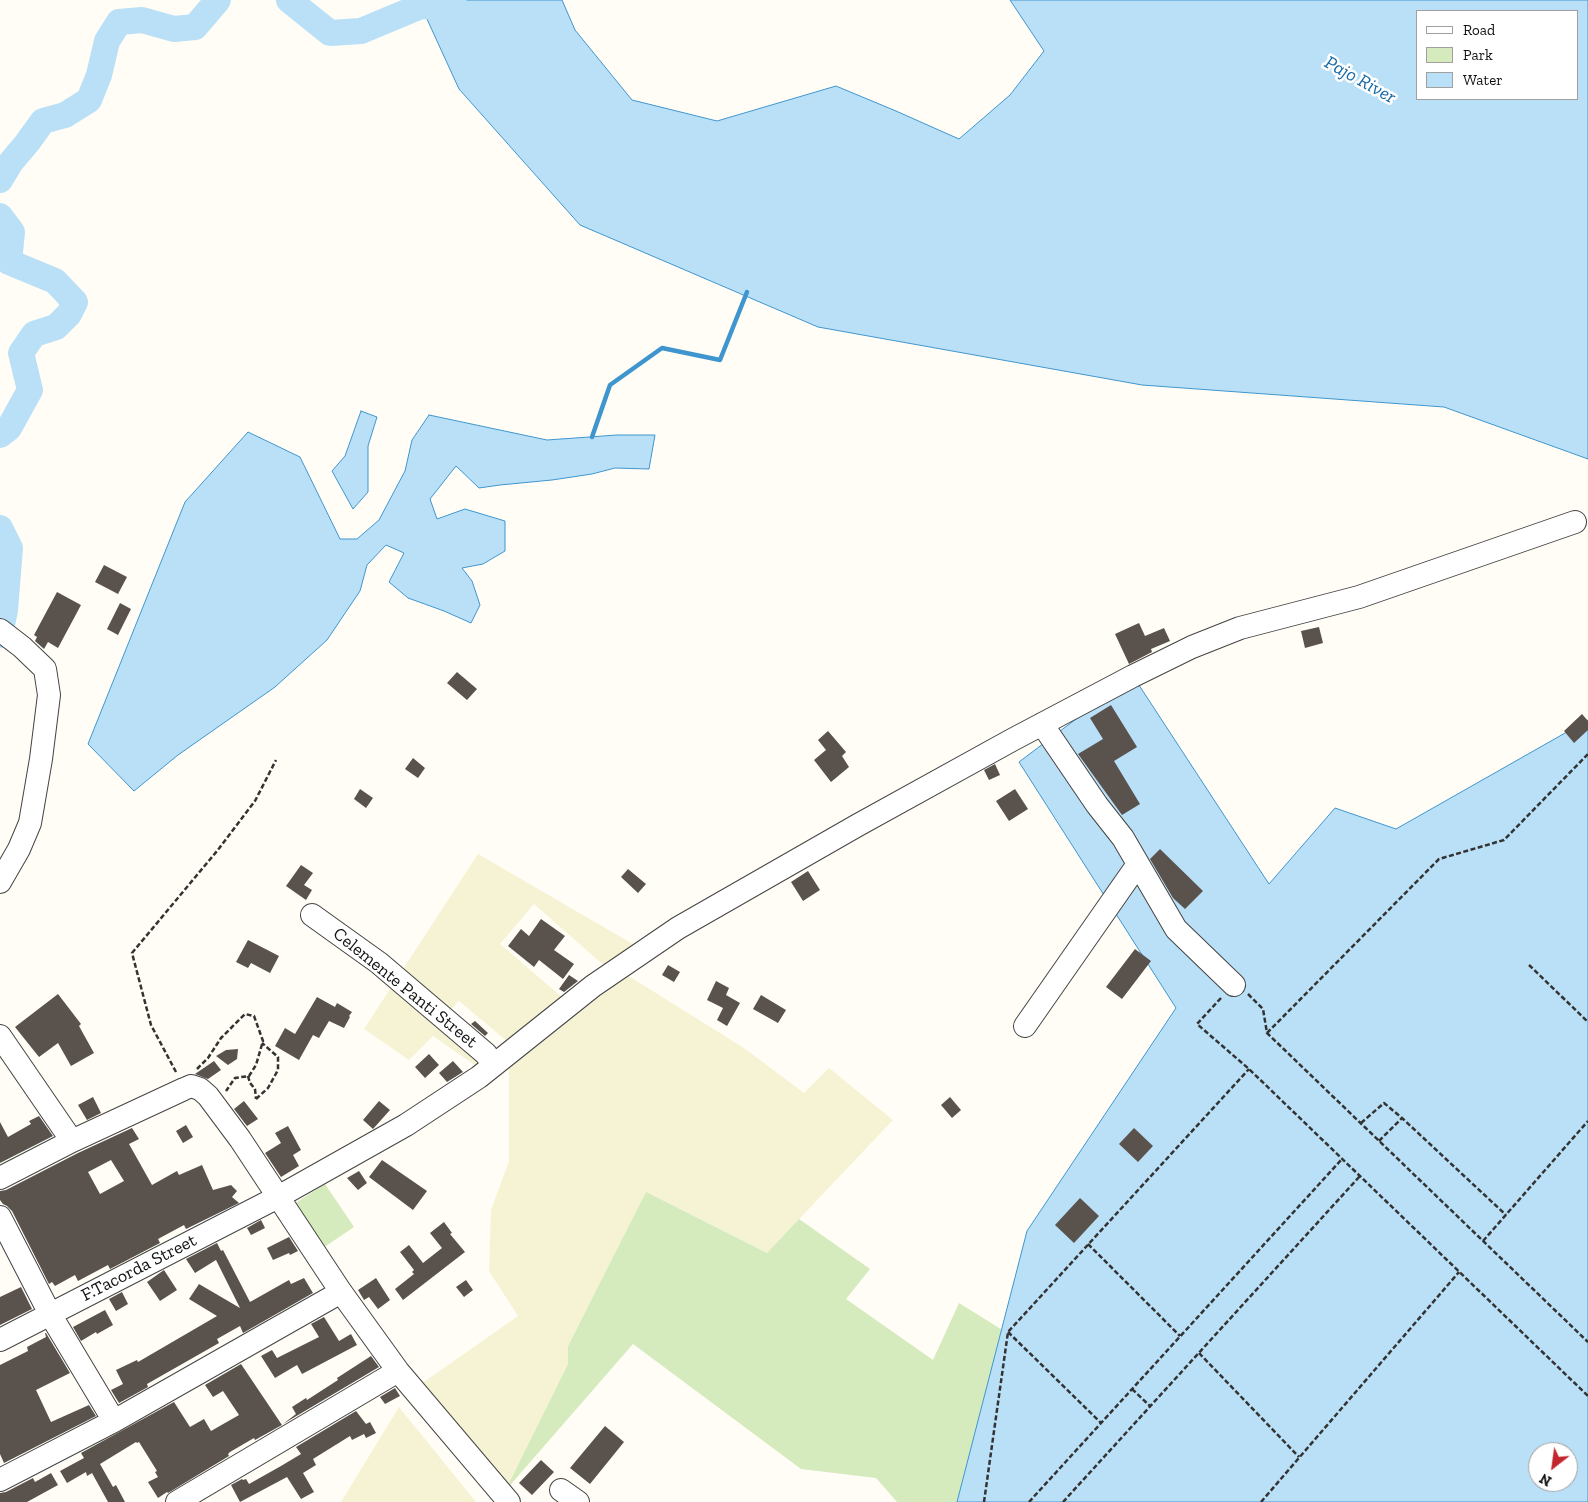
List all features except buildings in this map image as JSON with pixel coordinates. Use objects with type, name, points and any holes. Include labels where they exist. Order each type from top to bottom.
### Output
[{"type":"street","name":"F.Tacorda Street","points":[[0,1340],[278,1197],[406,1125],[446,1100],[593,986],[678,928],[858,825],[1133,676],[1240,628],[1359,596],[1576,522]]},
{"type":"street","points":[[0,630],[22,647],[45,669],[49,695],[30,823],[19,849],[0,882]]},
{"type":"street","points":[[1042,724],[1097,805],[1123,838],[1176,929],[1234,985]]},
{"type":"street","points":[[1025,1026],[1138,864]]},
{"type":"street","name":"Celemente Panti Street","points":[[312,915],[379,963],[486,1054],[493,1065]]},
{"type":"street","points":[[0,1036],[72,1141]]},
{"type":"street","points":[[0,1178],[189,1080],[191,1086],[200,1089],[208,1096],[240,1139],[341,1292],[398,1371],[508,1502]]},
{"type":"street","points":[[0,1218],[50,1314],[114,1421]]},
{"type":"street","points":[[0,1480],[114,1421],[341,1292]]},
{"type":"street","points":[[177,1502],[398,1371]]},
{"type":"path","points":[[1267,1033],[1439,859],[1504,840],[1588,754]]},
{"type":"path","points":[[208,1096],[216,1091],[226,1091],[235,1078],[248,1076],[256,1065],[263,1041],[254,1016],[245,1014],[221,1038],[208,1058],[189,1080],[151,1025],[132,953],[217,851],[255,801],[276,760]]},
{"type":"path","points":[[1529,964],[1588,1022]]},
{"type":"path","points":[[1588,1342],[1267,1033],[1263,1009],[1241,986],[1234,985],[1197,1024],[1249,1069],[1588,1396]]},
{"type":"path","points":[[248,1076],[256,1099],[268,1088],[278,1070],[278,1057],[262,1043]]},
{"type":"path","points":[[984,1502],[1008,1332],[1249,1069]]},
{"type":"path","points":[[1361,1123],[1384,1103],[1506,1215]]},
{"type":"path","points":[[1379,1141],[1402,1118]]},
{"type":"path","points":[[1483,1242],[1588,1122]]},
{"type":"path","points":[[1029,1502],[1342,1159]]},
{"type":"path","points":[[1063,1502],[1360,1176]]},
{"type":"path","points":[[1088,1244],[1180,1336]]},
{"type":"path","points":[[1261,1502],[1459,1272]]},
{"type":"path","points":[[1008,1332],[1101,1423]]},
{"type":"path","points":[[1199,1353],[1299,1457]]},
{"type":"path","points":[[1132,1389],[1150,1406]]},
{"type":"shaded area","points":[[478,854],[638,947],[607,968],[534,904],[500,944],[563,998],[508,1042],[459,1001],[441,1019],[486,1059],[476,1066],[433,1036],[409,1060],[364,1029]]},
{"type":"shaded area","points":[[627,975],[744,1048],[804,1093],[829,1068],[893,1120],[767,1253],[646,1193],[568,1346],[568,1364],[505,1491],[421,1384],[518,1316],[489,1271],[491,1210],[509,1161],[509,1068]]},
{"type":"shaded area","points":[[399,1407],[476,1502],[341,1502]]},
{"type":"green space","points":[[325,1184],[354,1227],[323,1248],[294,1204]]},
{"type":"green space","points":[[646,1192],[767,1253],[799,1219],[870,1269],[846,1299],[933,1360],[959,1303],[1004,1331],[1019,1502],[897,1502],[876,1478],[801,1469],[633,1344],[505,1491],[568,1364],[568,1346]]},
{"type":"water","name":"Pajo River","points":[[425,0],[562,0],[575,30],[632,100],[717,121],[836,86],[959,139],[1010,95],[1044,51],[1010,0],[1588,0],[1588,459],[1444,407],[1142,385],[818,327],[580,225],[459,89],[421,6]]},
{"type":"water","points":[[361,411],[377,417],[368,446],[368,492],[353,509],[332,471],[345,456]]},
{"type":"water","points":[[429,415],[547,440],[617,435],[655,435],[649,469],[615,468],[592,474],[552,480],[479,488],[456,466],[430,499],[437,519],[465,509],[505,521],[505,551],[483,564],[462,568],[472,581],[480,605],[471,623],[408,598],[389,582],[404,553],[386,545],[367,565],[360,591],[327,640],[275,687],[178,755],[134,791],[88,744],[185,502],[248,432],[300,457],[340,539],[357,539],[379,520],[405,471],[412,440]]},
{"type":"water","points":[[1133,676],[1269,884],[1335,808],[1396,829],[1588,720],[1588,1502],[957,1502],[1027,1231],[1176,1008],[1019,762]]},
{"type":"waterway","points":[[0,180],[11,162],[43,121],[65,115],[89,100],[99,75],[107,41],[119,22],[142,20],[174,29],[195,27],[218,0]]},
{"type":"waterway","points":[[289,0],[330,33],[361,31],[421,6],[456,8]]},
{"type":"waterway","points":[[0,216],[12,232],[9,262],[55,281],[75,302],[69,314],[56,327],[34,334],[21,353],[30,390],[9,428],[0,435]]},
{"type":"waterway","points":[[592,437],[610,385],[662,348],[720,360],[747,292]]},
{"type":"waterway","points":[[0,528],[10,548],[5,610],[0,635]]}]
